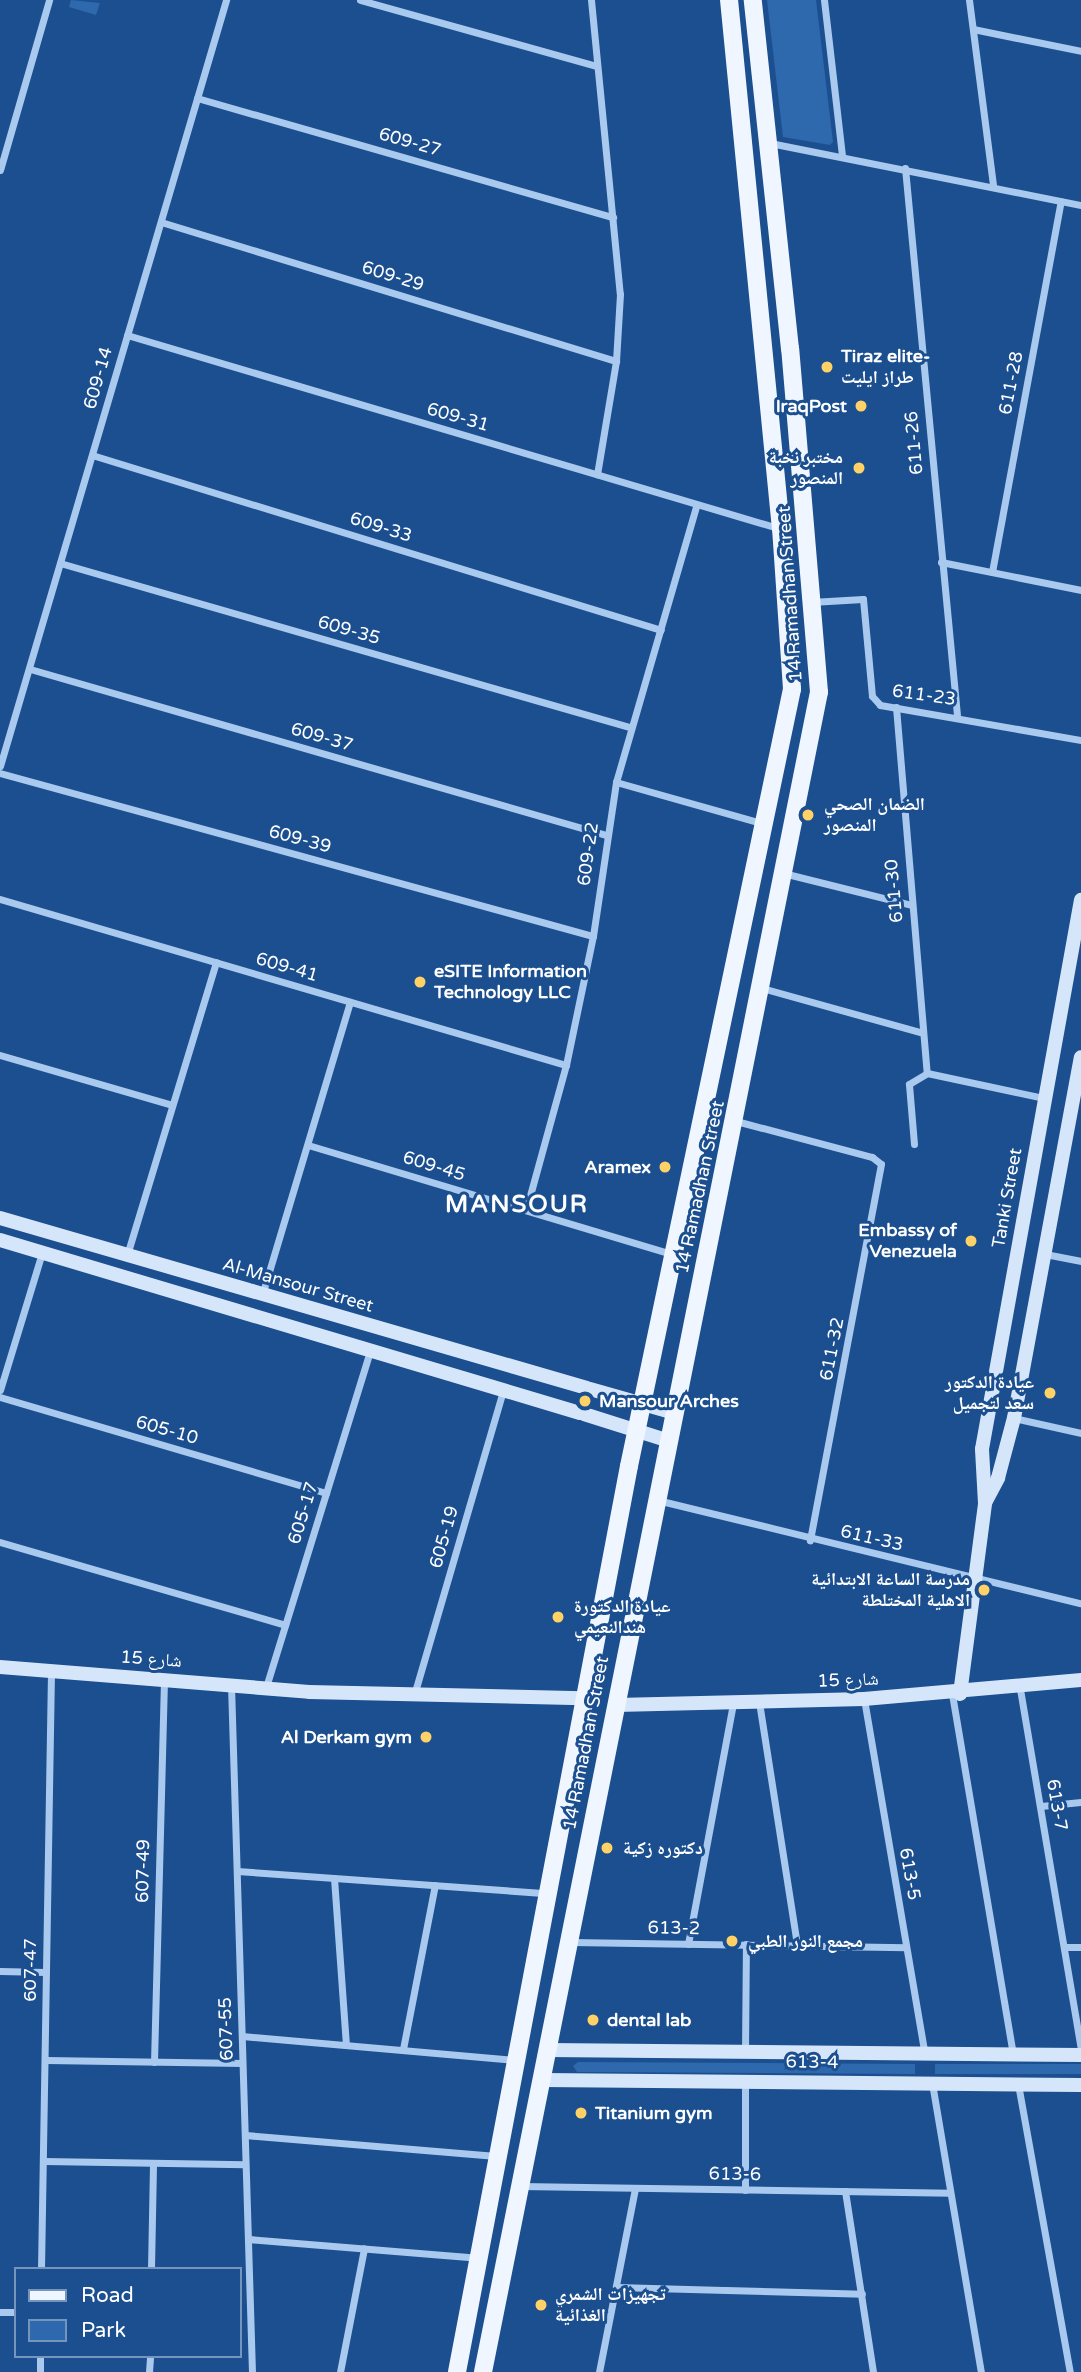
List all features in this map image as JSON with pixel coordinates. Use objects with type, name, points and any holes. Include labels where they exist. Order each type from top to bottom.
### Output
[{"type":"main road","name":"14 Ramadhan Street","points":[[457,2372],[481,2258],[550,1894],[584,1696],[636,1432],[792,689],[781,529],[729,0]]},
{"type":"main road","name":"14 Ramadhan Street","points":[[483,2372],[674,1413],[736,1121],[819,692],[770,143],[752,0]]},
{"type":"street","points":[[0,170],[2,153],[49,0]]},
{"type":"street","name":"609-14","points":[[0,766],[226,0]]},
{"type":"street","points":[[360,0],[596,66]]},
{"type":"street","points":[[591,0],[620,294],[615,361],[597,474]]},
{"type":"street","points":[[824,0],[842,156]]},
{"type":"street","points":[[969,0],[993,186]]},
{"type":"street","points":[[973,29],[1081,51]]},
{"type":"street","name":"609-27","points":[[197,98],[613,217]]},
{"type":"street","points":[[770,143],[1081,205]]},
{"type":"street","name":"611-26","points":[[905,169],[957,715]]},
{"type":"street","name":"611-28","points":[[992,572],[1061,201]]},
{"type":"street","name":"609-29","points":[[161,222],[615,361]]},
{"type":"street","name":"609-31","points":[[127,335],[597,474],[696,506],[781,529]]},
{"type":"street","name":"609-33","points":[[92,455],[661,630]]},
{"type":"street","name":"609-22","points":[[526,1210],[566,1065],[593,936],[615,782],[696,506]]},
{"type":"street","points":[[941,562],[1081,590]]},
{"type":"street","name":"609-35","points":[[60,563],[629,727]]},
{"type":"street","name":"611-23","points":[[811,601],[863,599],[872,696],[880,705],[957,715],[1081,740]]},
{"type":"street","name":"609-37","points":[[30,669],[606,835]]},
{"type":"street","name":"611-30","points":[[896,707],[927,1073]]},
{"type":"street","name":"609-39","points":[[0,773],[593,936]]},
{"type":"street","points":[[615,782],[765,824]]},
{"type":"street","points":[[783,873],[911,905]]},
{"type":"street","name":"609-41","points":[[0,899],[566,1065]]},
{"type":"street","name":"Tanki Street","points":[[956,1694],[985,1503],[982,1449],[1081,900]]},
{"type":"street","points":[[127,1255],[216,962]]},
{"type":"street","points":[[762,988],[923,1033]]},
{"type":"street","points":[[262,1295],[350,1002]]},
{"type":"street","points":[[0,1055],[172,1105]]},
{"type":"street","name":"Tanki Street","points":[[985,1503],[1002,1465],[1014,1418],[1078,1086],[1081,1057]]},
{"type":"street","points":[[914,1144],[909,1084],[927,1073],[1044,1098]]},
{"type":"street","name":"611-32","points":[[736,1121],[872,1157],[881,1164],[810,1540]]},
{"type":"street","name":"609-45","points":[[308,1144],[672,1254]]},
{"type":"street","name":"Al-Mansour Street","points":[[0,1218],[674,1413]]},
{"type":"street","points":[[0,1240],[371,1348],[669,1441]]},
{"type":"street","points":[[0,1390],[42,1252]]},
{"type":"street","points":[[1045,1254],[1081,1261]]},
{"type":"street","points":[[1009,1296],[1036,1301]]},
{"type":"street","name":"605-17","points":[[266,1687],[371,1348]]},
{"type":"street","name":"605-19","points":[[414,1692],[504,1388]]},
{"type":"street","name":"605-10","points":[[0,1397],[326,1493]]},
{"type":"street","points":[[1014,1418],[1081,1433]]},
{"type":"street","name":"611-33","points":[[657,1500],[810,1540],[1081,1603]]},
{"type":"street","points":[[0,1542],[285,1625]]},
{"type":"street","name":"شارع 15","points":[[0,1667],[298,1689],[584,1696]]},
{"type":"street","name":"607-47","points":[[41,2267],[51,1671]]},
{"type":"street","name":"607-49","points":[[154,2063],[164,1679]]},
{"type":"street","name":"شارع 15","points":[[616,1704],[864,1699],[1020,1689],[1081,1680]]},
{"type":"street","name":"607-55","points":[[231,1684],[252,2372]]},
{"type":"street","name":"613-7","points":[[1020,1689],[1081,2053]]},
{"type":"street","points":[[956,1694],[1013,2055]]},
{"type":"street","name":"613-5","points":[[864,1699],[925,2054]]},
{"type":"street","points":[[758,1702],[797,1945]]},
{"type":"street","points":[[688,1944],[733,1703]]},
{"type":"street","points":[[1041,1806],[1081,1802]]},
{"type":"street","points":[[237,1871],[550,1894]]},
{"type":"street","points":[[334,1878],[346,2045]]},
{"type":"street","points":[[403,2049],[435,1885]]},
{"type":"street","name":"613-2","points":[[568,1942],[906,1947]]},
{"type":"street","points":[[746,1944],[746,2052]]},
{"type":"street","points":[[1064,1947],[1081,1947]]},
{"type":"street","points":[[0,1970],[46,1972]]},
{"type":"street","points":[[242,2036],[518,2060]]},
{"type":"street","name":"613-4","points":[[547,2050],[1013,2055],[1081,2053]]},
{"type":"street","points":[[46,2060],[242,2063]]},
{"type":"street","name":"613-4","points":[[542,2080],[1081,2085]]},
{"type":"street","points":[[745,2080],[745,2190]]},
{"type":"street","points":[[932,2083],[981,2372]]},
{"type":"street","points":[[1018,2083],[1070,2372]]},
{"type":"street","points":[[244,2135],[500,2156]]},
{"type":"street","points":[[44,2161],[246,2164]]},
{"type":"street","points":[[151,2267],[153,2163]]},
{"type":"street","name":"613-6","points":[[519,2186],[950,2193]]},
{"type":"street","points":[[599,2372],[635,2189]]},
{"type":"street","points":[[845,2191],[873,2372]]},
{"type":"street","points":[[248,2239],[481,2258]]},
{"type":"street","points":[[340,2372],[364,2248]]},
{"type":"street","points":[[616,2287],[862,2294]]},
{"type":"green space","points":[[71,0],[100,3],[96,15],[69,7]]},
{"type":"green space","points":[[767,0],[816,0],[833,142],[830,145],[783,137]]},
{"type":"green space","points":[[578,2062],[915,2064],[915,2074],[577,2072],[573,2066]]},
{"type":"green space","points":[[935,2064],[1081,2064],[1081,2074],[935,2074]]},
{"type":"place","name":"Tiraz elite- طراز ايليت","points":[[827,367]]},
{"type":"place","name":"IraqPost","points":[[861,406]]},
{"type":"place","name":"مختبر نخبة المنصور","points":[[859,468]]},
{"type":"place","name":"الضمان الصحي المنصور","points":[[808,815]]},
{"type":"place","name":"eSITE Information Technology LLC","points":[[420,982]]},
{"type":"place","name":"Aramex","points":[[665,1167]]},
{"type":"place","name":"Embassy of Venezuela","points":[[971,1241]]},
{"type":"place","name":"عيادة الدكتور سعد لتجميل","points":[[1050,1393]]},
{"type":"place","name":"Mansour Arches","points":[[585,1401]]},
{"type":"place","name":"مدرسة الساعة الابتدائية الاهلية المختلطة","points":[[984,1590]]},
{"type":"place","name":"عيادة الدكتورة هندالنعيمي","points":[[558,1617]]},
{"type":"place","name":"Al Derkam gym","points":[[426,1737]]},
{"type":"place","name":"دكتوره زكية","points":[[607,1848]]},
{"type":"place","name":"مجمع النور الطبي","points":[[732,1941]]},
{"type":"place","name":"dental lab","points":[[593,2020]]},
{"type":"place","name":"Titanium gym","points":[[581,2113]]},
{"type":"place","name":"تجهيزات الشمري الغذائية","points":[[541,2305]]},
{"type":"district","name":"MANSOUR","points":[[517,1205]]}]
